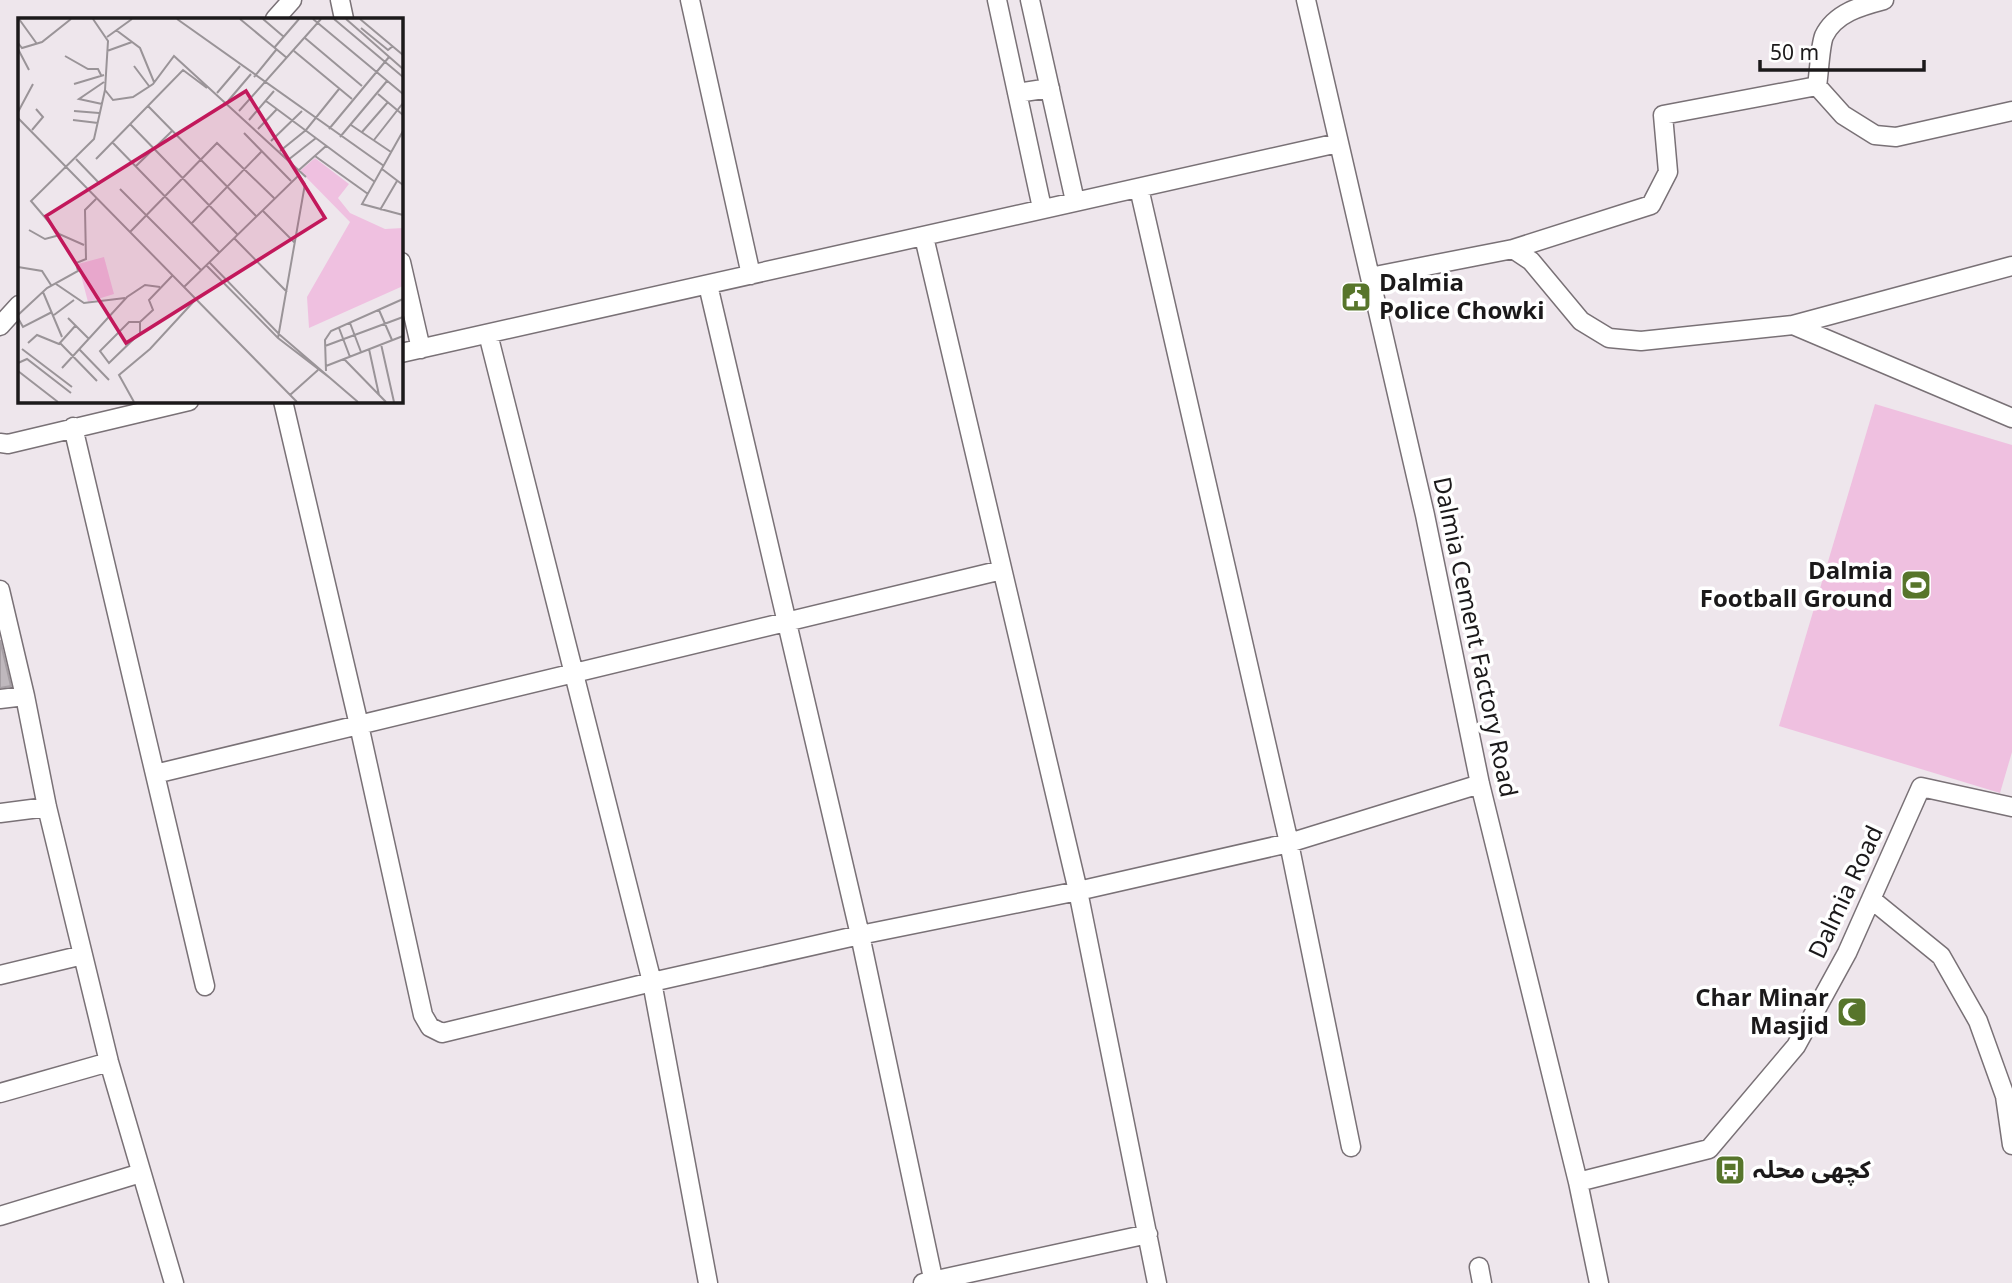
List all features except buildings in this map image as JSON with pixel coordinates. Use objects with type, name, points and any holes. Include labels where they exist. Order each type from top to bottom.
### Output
[{"type":"street","points":[[276,18],[292,0]]},
{"type":"street","points":[[340,0],[344,18]]},
{"type":"street","points":[[690,0],[751,275]]},
{"type":"street","points":[[997,0],[1042,208]]},
{"type":"street","points":[[1030,0],[1075,201]]},
{"type":"street","points":[[1817,86],[1824,37],[1840,16],[1862,5],[1884,0]]},
{"type":"street","name":"Dalmia Cement Factory Road","points":[[1309,1],[1338,143],[1425,515],[1480,785],[1578,1182],[1599,1283]]},
{"type":"street","points":[[1817,86],[1843,115],[1875,135],[1895,137],[2012,111]]},
{"type":"street","points":[[1370,277],[1513,250],[1651,205],[1668,172],[1663,115],[1817,86]]},
{"type":"street","points":[[1017,93],[1050,88]]},
{"type":"street","points":[[402,353],[1338,143]]},
{"type":"street","points":[[1139,188],[1289,843],[1351,1147]]},
{"type":"street","points":[[924,237],[1078,891],[1157,1283]]},
{"type":"street","points":[[1513,250],[1531,261],[1581,321],[1609,338],[1641,341],[1793,325],[2012,267]]},
{"type":"street","points":[[402,266],[421,349]]},
{"type":"street","points":[[708,285],[860,935],[931,1282],[1148,1234]]},
{"type":"street","points":[[0,326],[18,306]]},
{"type":"street","points":[[1793,325],[2012,418]]},
{"type":"street","points":[[488,334],[652,982],[708,1283]]},
{"type":"street","points":[[0,443],[8,444],[185,402]]},
{"type":"street","points":[[283,402],[424,1015],[430,1027],[442,1033],[860,935],[1078,891],[1289,843],[1480,785]]},
{"type":"street","points":[[73,427],[205,986]]},
{"type":"street","points":[[155,774],[1002,570]]},
{"type":"street","points":[[0,592],[25,696],[47,807],[109,1062],[174,1283]]},
{"type":"street","points":[[0,699],[25,696]]},
{"type":"street","name":"Dalmia Road","points":[[1578,1182],[1709,1149],[1796,1046],[1847,953],[1921,787],[2012,807]]},
{"type":"street","points":[[0,813],[47,807]]},
{"type":"street","points":[[1871,899],[1941,956],[1978,1021],[2006,1084],[2005,1096],[2012,1145]]},
{"type":"street","points":[[0,975],[83,955]]},
{"type":"street","points":[[0,1093],[109,1062]]},
{"type":"street","points":[[0,1216],[141,1173]]},
{"type":"shaded area","name":"Dalmia Football Ground","points":[[1875,404],[2012,445],[2012,752],[2000,793],[1779,726]]},
{"type":"place","name":"Dalmia Police Chowki","points":[[1356,297]]},
{"type":"place","name":"Dalmia Football Ground","points":[[1916,585]]},
{"type":"place","name":"Char Minar Masjid","points":[[1852,1012]]},
{"type":"place","name":"کچھی محلہ","points":[[1730,1170]]}]
